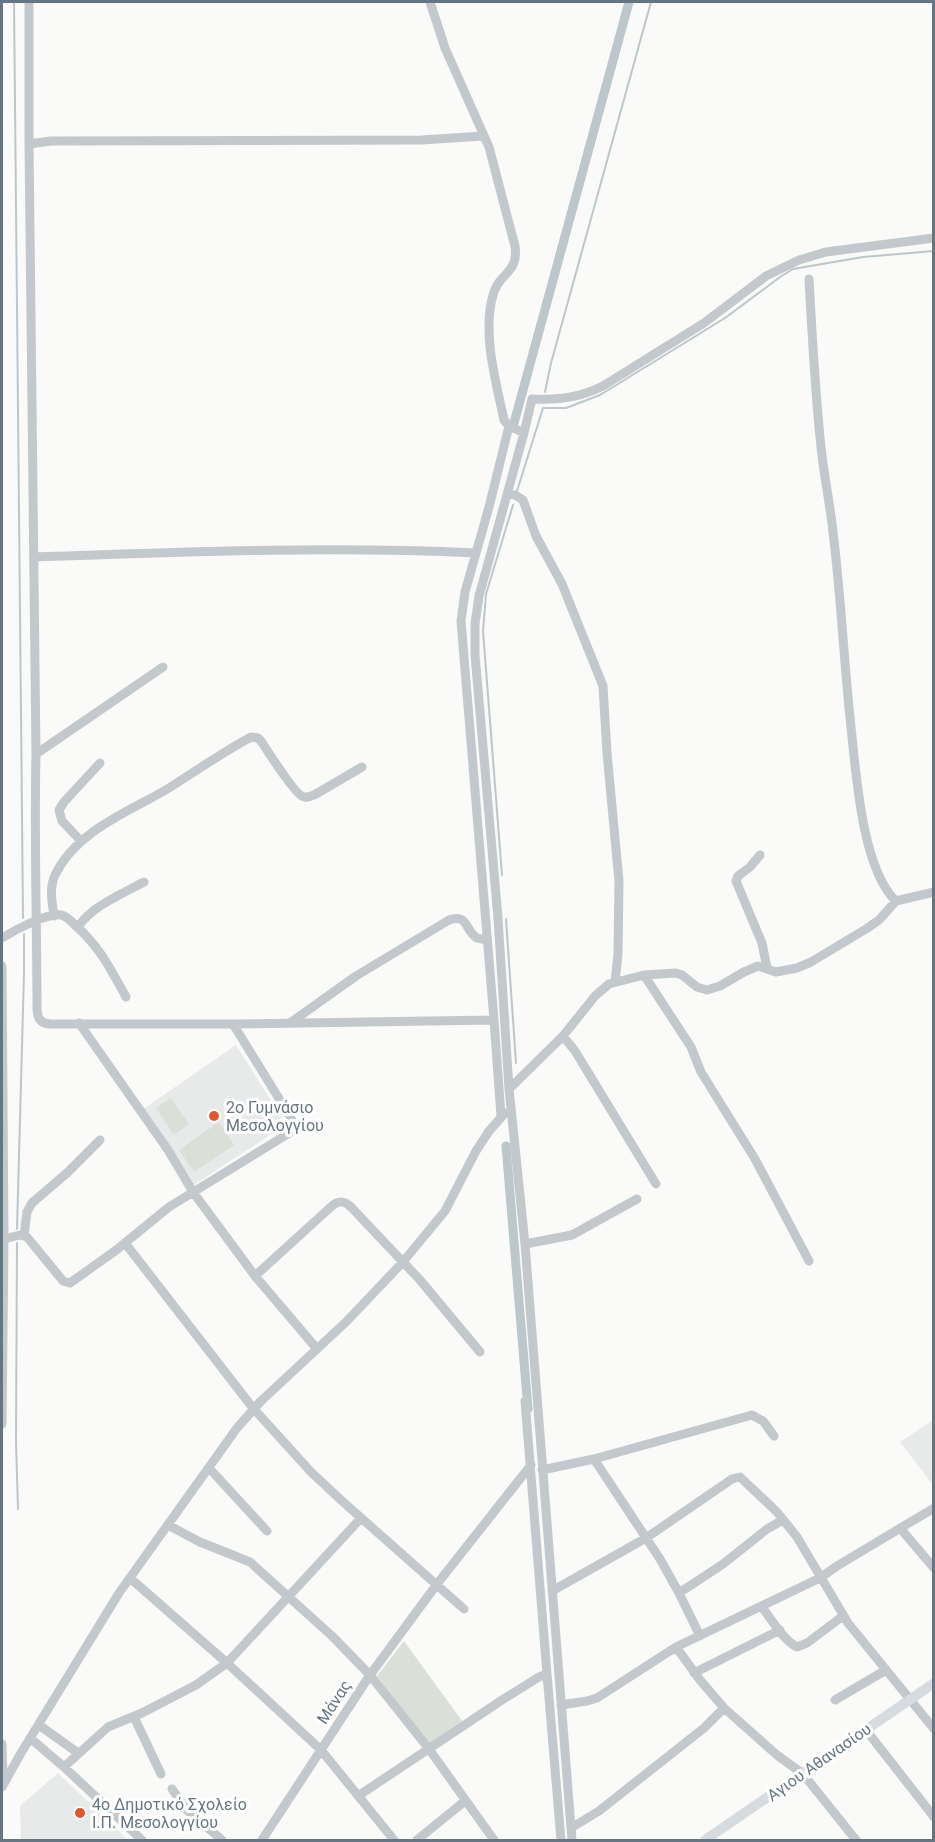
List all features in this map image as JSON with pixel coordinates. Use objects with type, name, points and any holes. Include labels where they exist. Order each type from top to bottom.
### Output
[{"type":"main road","name":"Αγιου Αθανασίου","points":[[705,1840],[933,1683]]},
{"type":"street","points":[[29,2],[28,144],[36,754],[34,841],[38,1019],[41,1023],[47,1024],[494,1020]]},
{"type":"street","points":[[430,2],[445,48],[484,136],[497,174],[516,255],[514,264],[493,294],[489,328],[504,419],[509,426],[525,433]]},
{"type":"street","points":[[28,144],[51,141],[421,140],[484,136]]},
{"type":"street","points":[[572,1840],[525,1244],[509,1089],[498,918],[475,640],[479,596],[525,433],[532,399],[566,399],[603,386],[704,323],[766,276],[799,260],[826,252],[933,238]]},
{"type":"street","points":[[809,279],[813,368],[833,531],[859,794],[863,819],[878,873],[885,889],[896,901]]},
{"type":"street","points":[[501,1116],[462,635],[463,601],[509,426]]},
{"type":"street","points":[[508,494],[523,500],[536,536],[562,584],[603,686],[619,881],[618,954],[615,982]]},
{"type":"street","points":[[34,557],[262,551],[422,550],[476,553]]},
{"type":"street","points":[[36,754],[163,667]]},
{"type":"street","points":[[54,916],[51,895],[53,880],[65,859],[81,842],[100,828],[251,737],[261,741],[293,788],[302,796],[308,797],[316,794],[362,767]]},
{"type":"street","points":[[81,842],[62,821],[59,810],[100,762]]},
{"type":"street","points":[[760,855],[738,876],[736,881],[762,944],[767,968]]},
{"type":"street","points":[[78,927],[97,909],[144,882]]},
{"type":"street","points":[[509,1089],[563,1036],[605,986],[644,975],[676,973],[684,976],[698,988],[707,990],[720,986],[758,966],[775,972],[805,965],[867,929],[879,920],[896,901],[933,892]]},
{"type":"street","points":[[2,938],[48,916],[63,916],[78,927],[100,950],[126,997]]},
{"type":"street","points":[[289,1023],[356,976],[449,920],[461,919],[476,937],[487,940]]},
{"type":"street","points":[[2,966],[4,1239],[2,1424]]},
{"type":"street","points":[[644,975],[691,1047],[703,1075],[756,1159],[809,1261]]},
{"type":"street","points":[[79,1023],[168,1150],[193,1192],[255,1276],[317,1349]]},
{"type":"street","points":[[4,1239],[20,1235],[30,1240],[63,1281],[69,1284],[169,1207],[289,1134],[294,1126],[291,1118],[233,1024]]},
{"type":"street","points":[[563,1036],[575,1051],[656,1184]]},
{"type":"street","points":[[2,1785],[130,1578],[237,1428],[254,1408],[363,1305],[402,1263],[445,1211],[476,1151],[501,1116],[511,1108]]},
{"type":"street","points":[[24,1236],[27,1212],[32,1203],[100,1140]]},
{"type":"street","points":[[525,1244],[572,1235],[638,1199]]},
{"type":"street","points":[[255,1276],[297,1236],[333,1205],[341,1201],[351,1207],[420,1280],[480,1352]]},
{"type":"street","points":[[125,1243],[254,1408],[320,1481],[464,1609]]},
{"type":"street","points":[[525,1401],[561,1840]]},
{"type":"street","points":[[542,1470],[594,1459],[752,1415],[763,1420],[774,1437]]},
{"type":"street","points":[[594,1459],[680,1593],[700,1636]]},
{"type":"street","name":"Μάνας","points":[[262,1840],[370,1675],[437,1584],[531,1465]]},
{"type":"street","points":[[209,1468],[267,1532]]},
{"type":"street","points":[[552,1591],[646,1538],[737,1477],[744,1479],[783,1520],[799,1541],[843,1616],[933,1729]]},
{"type":"street","points":[[561,1705],[597,1698],[676,1647],[820,1578],[933,1508]]},
{"type":"street","points":[[64,1767],[108,1727],[196,1685],[227,1663],[361,1518]]},
{"type":"street","points":[[680,1593],[723,1564],[767,1529],[783,1520]]},
{"type":"street","points":[[168,1525],[200,1542],[250,1562],[332,1636],[370,1675],[429,1749],[494,1840]]},
{"type":"street","points":[[900,1528],[933,1568]]},
{"type":"street","points":[[130,1578],[321,1750],[394,1840]]},
{"type":"street","points":[[762,1607],[794,1646],[801,1646],[843,1616]]},
{"type":"street","points":[[694,1673],[780,1630]]},
{"type":"street","points":[[676,1647],[694,1673],[724,1708],[777,1755],[803,1774],[856,1840]]},
{"type":"street","points":[[835,1700],[886,1670]]},
{"type":"street","points":[[358,1796],[520,1689],[547,1674]]},
{"type":"street","points":[[571,1828],[599,1812],[704,1728],[724,1708]]},
{"type":"street","points":[[134,1716],[161,1774]]},
{"type":"street","points":[[39,1725],[78,1753]]},
{"type":"street","points":[[866,1730],[933,1817]]},
{"type":"street","points":[[30,1738],[142,1840]]},
{"type":"street","points":[[2,1744],[2,1785]]},
{"type":"street","points":[[172,1789],[187,1810],[222,1840]]},
{"type":"street","points":[[417,1840],[465,1801]]},
{"type":"shaded area","name":"2ο Γυμνάσιο Μεσολογγίου","points":[[236,1045],[285,1125],[194,1185],[142,1110]]},
{"type":"shaded area","points":[[171,1098],[189,1124],[174,1135],[156,1108]]},
{"type":"shaded area","points":[[219,1122],[234,1145],[194,1172],[179,1150]]},
{"type":"shaded area","points":[[933,1420],[933,1485],[900,1442]]},
{"type":"shaded area","points":[[404,1641],[462,1721],[429,1744],[377,1676]]},
{"type":"shaded area","points":[[58,1773],[128,1840],[21,1840],[20,1806]]},
{"type":"waterway","points":[[14,2],[23,918]]},
{"type":"waterway","points":[[514,423],[629,2]]},
{"type":"waterway","points":[[545,392],[551,363],[651,2]]},
{"type":"waterway","points":[[517,491],[543,408],[566,408],[600,395],[725,318],[793,269],[863,257],[934,251]]},
{"type":"waterway","points":[[502,875],[483,631],[486,594],[513,505]]},
{"type":"waterway","points":[[506,919],[516,1063]]},
{"type":"waterway","points":[[17,1229],[24,934]]},
{"type":"waterway","points":[[506,1146],[528,1409]]},
{"type":"waterway","points":[[17,1243],[18,1509]]},
{"type":"place","name":"2ο Γυμνάσιο Μεσολογγίου","points":[[214,1116]]},
{"type":"place","name":"4ο Δημοτικό Σχολείο Ι.Π. Μεσολογγίου","points":[[80,1813]]}]
